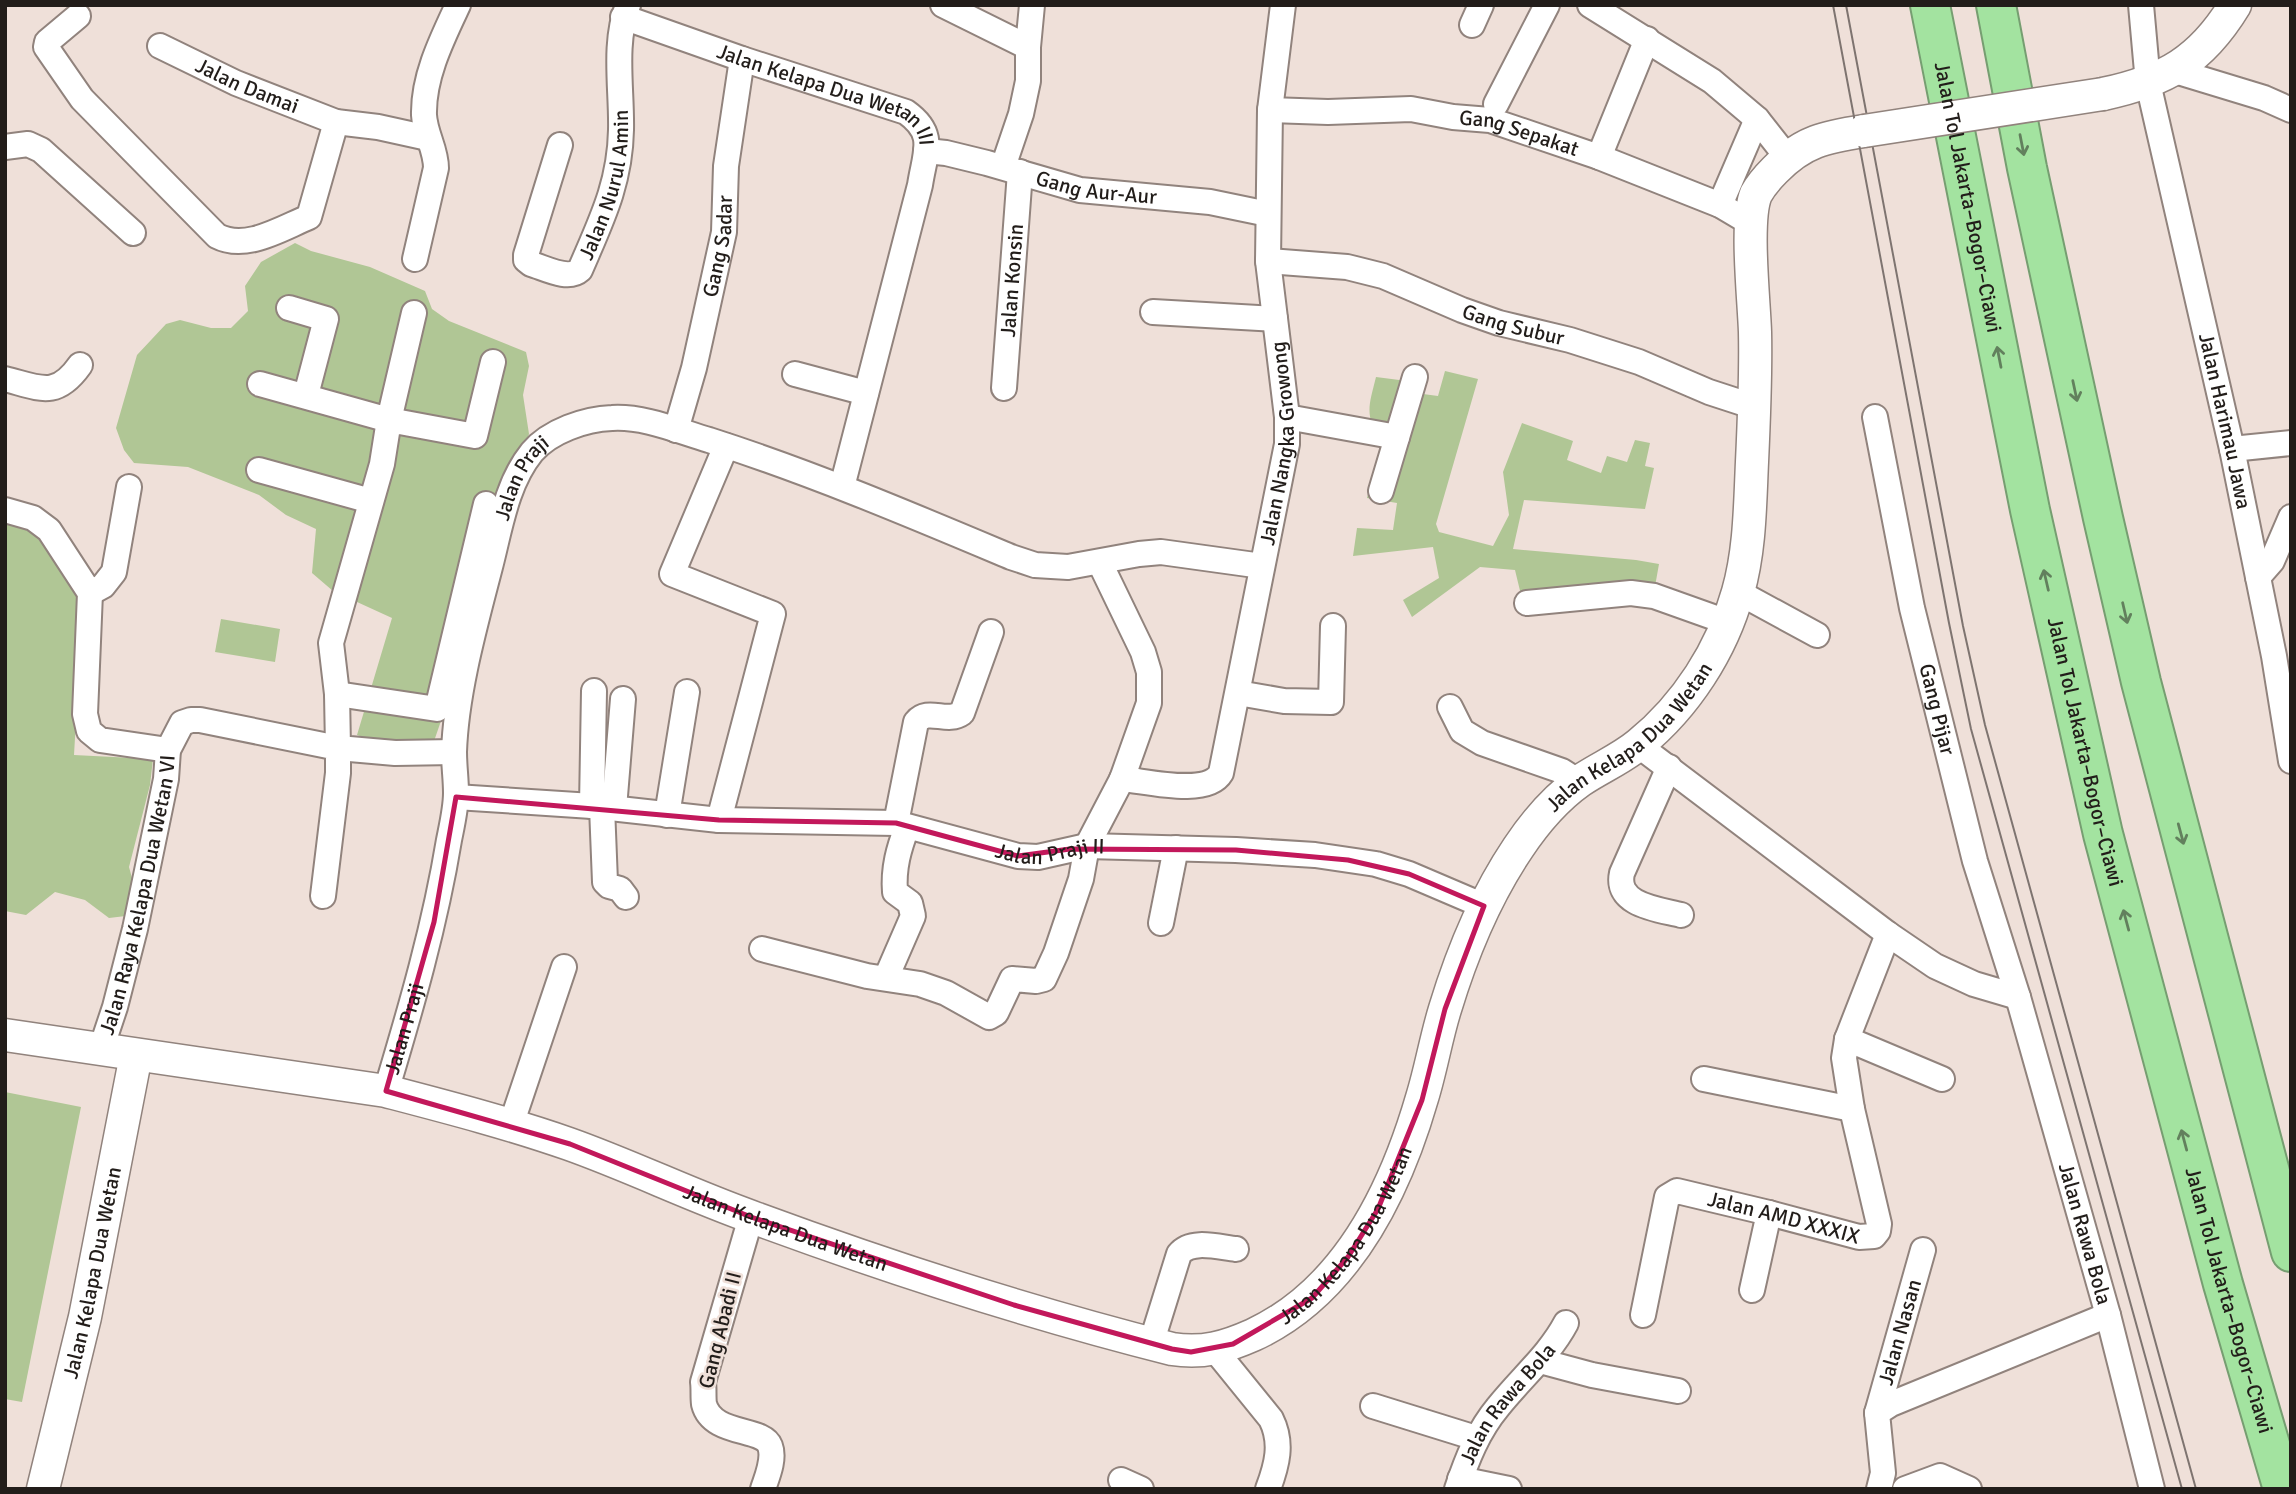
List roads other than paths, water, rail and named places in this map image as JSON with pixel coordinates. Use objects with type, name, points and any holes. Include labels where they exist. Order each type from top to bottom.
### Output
[{"type":"highway","name":"Jalan Tol Jakarta–Bogor–Ciawi","points":[[1930,5],[2030,510],[2103,834],[2219,1271],[2283,1489]]},
{"type":"highway","points":[[1996,5],[2027,169],[2141,682],[2291,1252]]},
{"type":"street","points":[[415,259],[436,168],[436,158],[424,117],[431,68],[458,5]]},
{"type":"street","points":[[943,5],[1028,47]]},
{"type":"street","name":"Jalan Konsin","points":[[1004,388],[1012,170],[1028,81],[1032,5]]},
{"type":"street","name":"Jalan Nangka Growong","points":[[1122,779],[1191,787],[1212,783],[1221,773],[1238,693],[1284,463],[1287,417],[1268,261],[1270,110],[1283,5]]},
{"type":"street","points":[[1496,104],[1547,5]]},
{"type":"street","points":[[1590,5],[1712,81],[1757,120],[1787,157]]},
{"type":"street","name":"Jalan Harimau Jawa","points":[[2141,5],[2160,76],[2258,577],[2282,655],[2291,761]]},
{"type":"street","points":[[2160,76],[2188,60],[2210,40],[2235,5]]},
{"type":"street","name":"Jalan Kelapa Dua Wetan III","points":[[625,11],[742,59],[906,112],[919,121],[926,132],[926,151],[920,185],[842,487]]},
{"type":"street","name":"Jalan Nurul Amin","points":[[560,145],[526,260],[568,275],[580,270],[615,181],[621,130],[619,83],[625,11]]},
{"type":"street","points":[[78,16],[47,42],[50,55],[82,99],[216,236],[234,242],[247,241],[309,218],[336,122]]},
{"type":"street","points":[[1599,157],[1647,39]]},
{"type":"street","name":"Jalan Damai","points":[[160,46],[236,83],[336,122],[378,127],[428,138]]},
{"type":"street","name":"Gang Sadar","points":[[676,430],[694,368],[724,232],[726,166],[742,59]]},
{"type":"street","points":[[2160,76],[2264,98],[2291,110]]},
{"type":"street","name":"Jalan Kelapa Dua Wetan","points":[[5,1035],[386,1091],[570,1144],[751,1217],[911,1273],[1151,1344],[1191,1352],[1215,1350],[1267,1328],[1312,1298],[1348,1256],[1378,1209],[1400,1161],[1422,1100],[1445,1009],[1484,906],[1503,870],[1523,841],[1556,803],[1579,782],[1638,745],[1663,722],[1694,686],[1727,622],[1738,592],[1748,537],[1755,407],[1752,224],[1756,195],[1767,177],[1787,157],[1802,146],[1817,140],[2103,94],[2160,76]]},
{"type":"street","name":"Gang Sepakat","points":[[1270,110],[1328,112],[1411,109],[1452,117],[1485,119],[1599,157],[1720,205],[1752,224]]},
{"type":"street","points":[[1720,205],[1757,120]]},
{"type":"street","points":[[5,147],[28,144],[41,150],[133,233]]},
{"type":"street","name":"Gang Aur-Aur","points":[[926,151],[946,153],[1080,190],[1210,202],[1268,214]]},
{"type":"street","name":"Gang Subur","points":[[1268,261],[1347,267],[1383,276],[1462,310],[1639,362],[1709,392],[1755,407]]},
{"type":"street","points":[[289,308],[326,319],[306,395]]},
{"type":"street","points":[[1153,312],[1275,319]]},
{"type":"street","points":[[323,896],[338,773],[337,694],[331,643],[382,464],[414,313]]},
{"type":"street","points":[[260,383],[390,420],[475,436],[493,362]]},
{"type":"street","points":[[5,379],[55,388],[69,382],[80,366]]},
{"type":"street","points":[[794,374],[866,393]]},
{"type":"street","points":[[1381,491],[1415,377]]},
{"type":"street","points":[[1287,417],[1397,437]]},
{"type":"street","name":"Gang Pijar","points":[[1875,417],[1915,620],[1975,861],[2018,997]]},
{"type":"street","name":"Jalan Praji","points":[[386,1091],[420,979],[434,922],[456,797],[454,752],[471,638],[507,500],[533,451],[545,440],[565,429],[600,419],[635,419],[726,446],[842,487],[1034,565],[1068,567],[1161,552],[1262,566]]},
{"type":"street","points":[[2232,449],[2291,443]]},
{"type":"street","points":[[719,820],[773,614],[672,574],[726,446]]},
{"type":"street","points":[[259,470],[372,501]]},
{"type":"street","points":[[5,510],[33,518],[49,530],[90,593],[103,586],[114,572],[129,486]]},
{"type":"street","points":[[337,694],[437,709],[486,504]]},
{"type":"street","points":[[2258,577],[2272,561],[2291,517]]},
{"type":"street","points":[[762,949],[867,976],[920,984],[946,993],[991,1017],[996,1013],[1012,979],[1039,981],[1048,975],[1081,879],[1087,846],[1122,779],[1149,703],[1149,672],[1135,632],[1100,562]]},
{"type":"street","points":[[1738,592],[1817,635]]},
{"type":"street","name":"Jalan Raya Kelapa Dua Wetan VI","points":[[90,593],[85,714],[89,732],[100,740],[168,750],[166,779],[135,929],[101,1049]]},
{"type":"street","points":[[1527,603],[1630,593],[1654,596],[1727,622]]},
{"type":"street","points":[[1238,693],[1284,701],[1331,702],[1333,626]]},
{"type":"street","points":[[886,978],[913,916],[910,903],[895,892],[895,883],[916,722],[918,717],[928,715],[954,718],[962,713],[991,632]]},
{"type":"street","points":[[594,691],[603,807],[605,882],[622,890],[626,897]]},
{"type":"street","points":[[667,815],[687,692]]},
{"type":"street","points":[[603,807],[623,699]]},
{"type":"street","points":[[1450,707],[1462,732],[1507,753],[1562,771],[1579,782]]},
{"type":"street","points":[[168,750],[179,725],[191,720],[338,748],[395,753],[454,752]]},
{"type":"street","points":[[1638,745],[1888,934],[1958,978],[2018,997]]},
{"type":"street","points":[[1669,767],[1620,883],[1622,892],[1639,903],[1681,915]]},
{"type":"street","name":"Jalan Praji II","points":[[456,797],[603,807],[719,820],[902,825],[1018,856],[1038,857],[1087,846],[1315,855],[1376,864],[1409,874],[1484,906]]},
{"type":"street","points":[[1161,923],[1177,848]]},
{"type":"street","name":"Jalan AMD XXXIX","points":[[1643,1315],[1670,1193],[1677,1191],[1859,1237],[1874,1236],[1878,1231],[1879,1224],[1852,1109],[1844,1058],[1847,1039],[1888,934]]},
{"type":"street","points":[[511,1125],[564,967]]},
{"type":"street","name":"Jalan Rawa Bola","points":[[1877,1413],[1891,1404],[2108,1315],[2018,997]]},
{"type":"street","points":[[1847,1039],[1942,1079]]},
{"type":"street","name":"Jalan Kelapa Dua Wetan","points":[[43,1489],[85,1317],[136,1055]]},
{"type":"street","points":[[1704,1079],[1852,1109]]},
{"type":"street","points":[[1752,1290],[1769,1213]]},
{"type":"street","name":"Gang Abadi II","points":[[751,1217],[703,1382],[707,1411],[715,1420],[723,1426],[768,1442],[771,1447],[770,1464],[763,1489]]},
{"type":"street","points":[[1151,1344],[1182,1250],[1195,1245],[1236,1249]]},
{"type":"street","name":"Jalan Nasan","points":[[1877,1413],[1923,1250]]},
{"type":"street","points":[[2108,1315],[2150,1487]]},
{"type":"street","name":"Jalan Rawa Bola","points":[[1458,1484],[1476,1438],[1496,1409],[1556,1342],[1566,1323]]},
{"type":"street","points":[[1215,1350],[1271,1419],[1276,1429],[1277,1458],[1268,1489]]},
{"type":"street","points":[[1540,1361],[1592,1375],[1678,1391]]},
{"type":"street","points":[[1373,1406],[1476,1438]]},
{"type":"street","points":[[1877,1413],[1883,1473],[1879,1489]]},
{"type":"street","points":[[1905,1489],[1940,1476],[1969,1489]]},
{"type":"street","points":[[1458,1484],[1509,1489]]},
{"type":"tram line","points":[[1833,5],[1971,729],[2182,1489]]},
{"type":"tram line","points":[[1846,5],[1963,626],[1985,725],[2196,1489]]}]
